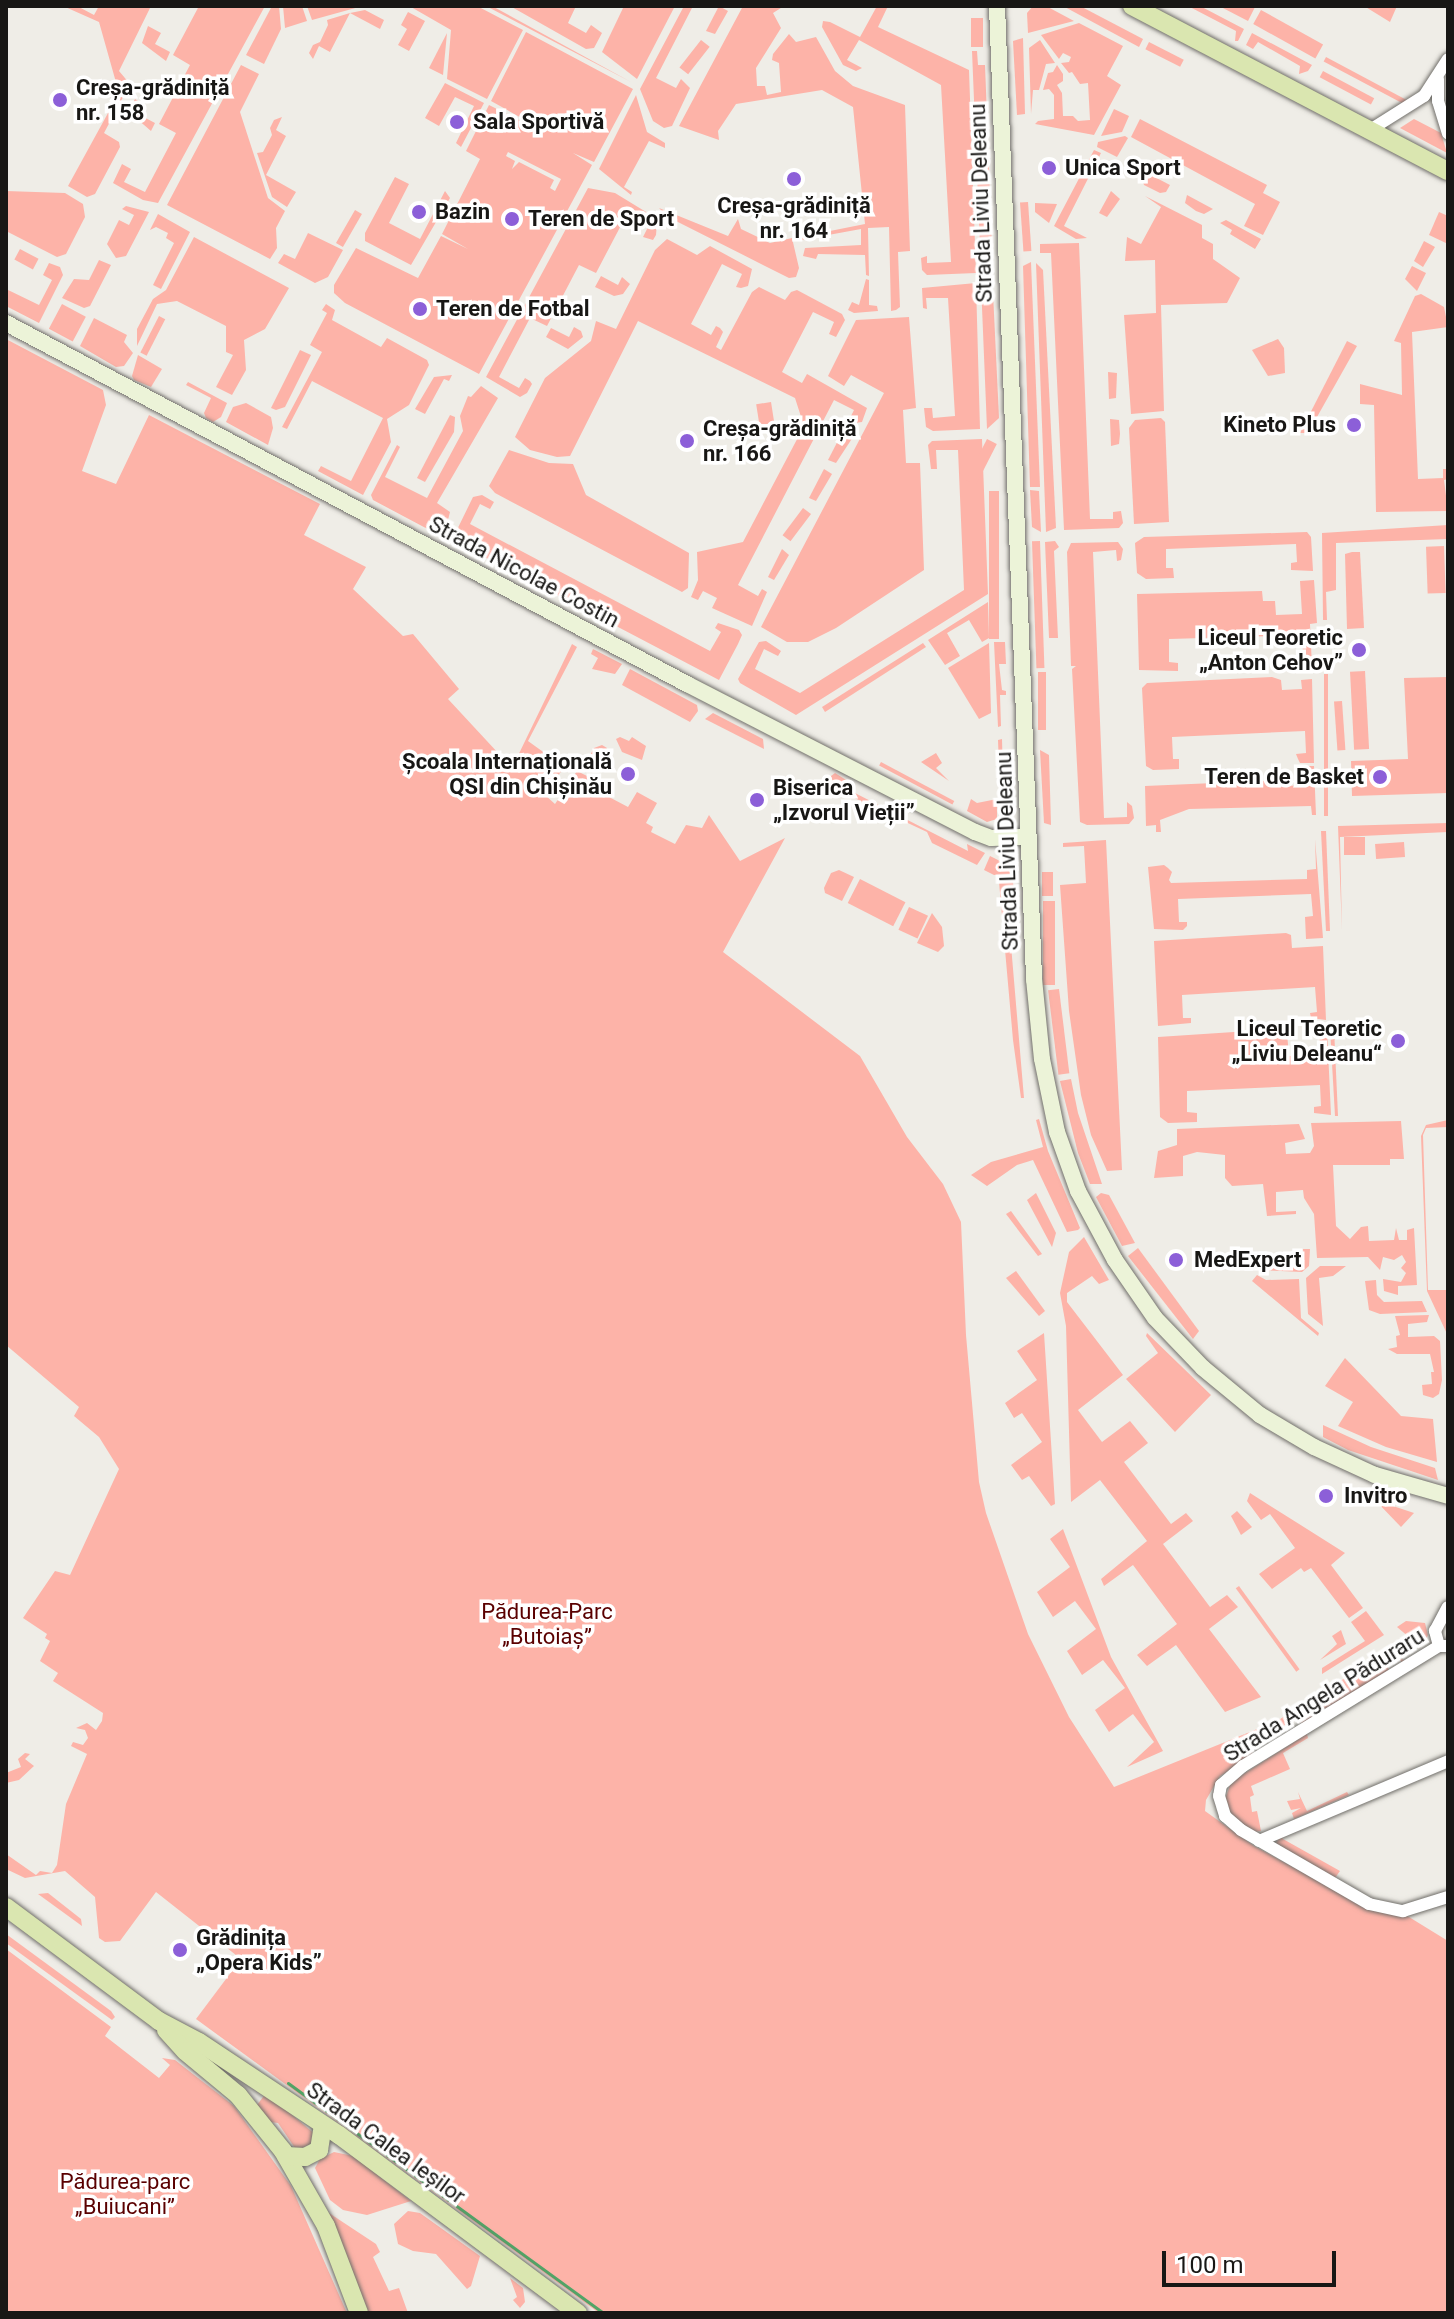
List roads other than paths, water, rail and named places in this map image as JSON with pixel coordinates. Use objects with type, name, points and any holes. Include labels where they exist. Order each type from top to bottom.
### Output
[{"type":"main road","name":"Strada Liviu Deleanu","points":[[997,6],[1035,997],[1051,1108],[1078,1191],[1115,1260],[1155,1318],[1180,1346],[1260,1415],[1314,1447],[1365,1471],[1448,1496]]},
{"type":"main road","points":[[1132,6],[1448,171]]},
{"type":"main road","name":"Strada Nicolae Costin","points":[[6,323],[687,684],[975,832],[991,838],[1028,837]]},
{"type":"main road","name":"Strada Calea Ieșilor","points":[[6,1907],[159,2021],[199,2042],[323,2125],[578,2313]]},
{"type":"main road","name":"Strada Calea Ieșilor","points":[[159,2021],[185,2051],[238,2095],[286,2156],[326,2226],[359,2313]]},
{"type":"main road","points":[[286,2156],[305,2157],[319,2150],[323,2125]]},
{"type":"street","points":[[1370,130],[1424,96],[1438,79],[1448,59]]},
{"type":"street","points":[[1438,79],[1438,101],[1448,133]]},
{"type":"street","points":[[1443,1646],[1435,1631],[1448,1607]]},
{"type":"street","name":"Strada Angela Păduraru","points":[[1443,1646],[1228,1777],[1220,1790],[1221,1810],[1231,1822],[1259,1841],[1383,1908],[1415,1910],[1448,1897]]},
{"type":"street","points":[[1259,1841],[1448,1761]]},
{"type":"waterway","points":[[288,2083],[603,2313]]},
{"type":"place","name":"Creșa-grădiniță nr. 158","points":[[60,100]]},
{"type":"place","name":"Sala Sportivă","points":[[457,122]]},
{"type":"place","name":"Unica Sport","points":[[1049,168]]},
{"type":"place","name":"Creșa-grădiniță nr. 164","points":[[794,179]]},
{"type":"place","name":"Bazin","points":[[419,212]]},
{"type":"place","name":"Teren de Sport","points":[[512,219]]},
{"type":"place","name":"Teren de Fotbal","points":[[420,309]]},
{"type":"place","name":"Kineto Plus","points":[[1354,425]]},
{"type":"place","name":"Creșa-grădiniță nr. 166","points":[[687,441]]},
{"type":"place","name":"Liceul Teoretic „Anton Cehov”","points":[[1359,650]]},
{"type":"place","name":"Școala Internațională QSI din Chișinău","points":[[628,774]]},
{"type":"place","name":"Teren de Basket","points":[[1380,777]]},
{"type":"place","name":"Biserica „Izvorul Vieții”","points":[[757,800]]},
{"type":"place","name":"Liceul Teoretic „Liviu Deleanu“","points":[[1398,1041]]},
{"type":"place","name":"MedExpert","points":[[1176,1260]]},
{"type":"place","name":"Invitro","points":[[1326,1496]]},
{"type":"place","name":"Grădinița „Opera Kids”","points":[[180,1950]]},
{"type":"park label","name":"Pădurea-Parc „Butoiaș”","points":[[547,1624]]},
{"type":"park label","name":"Pădurea-parc „Buiucani”","points":[[125,2194]]}]
